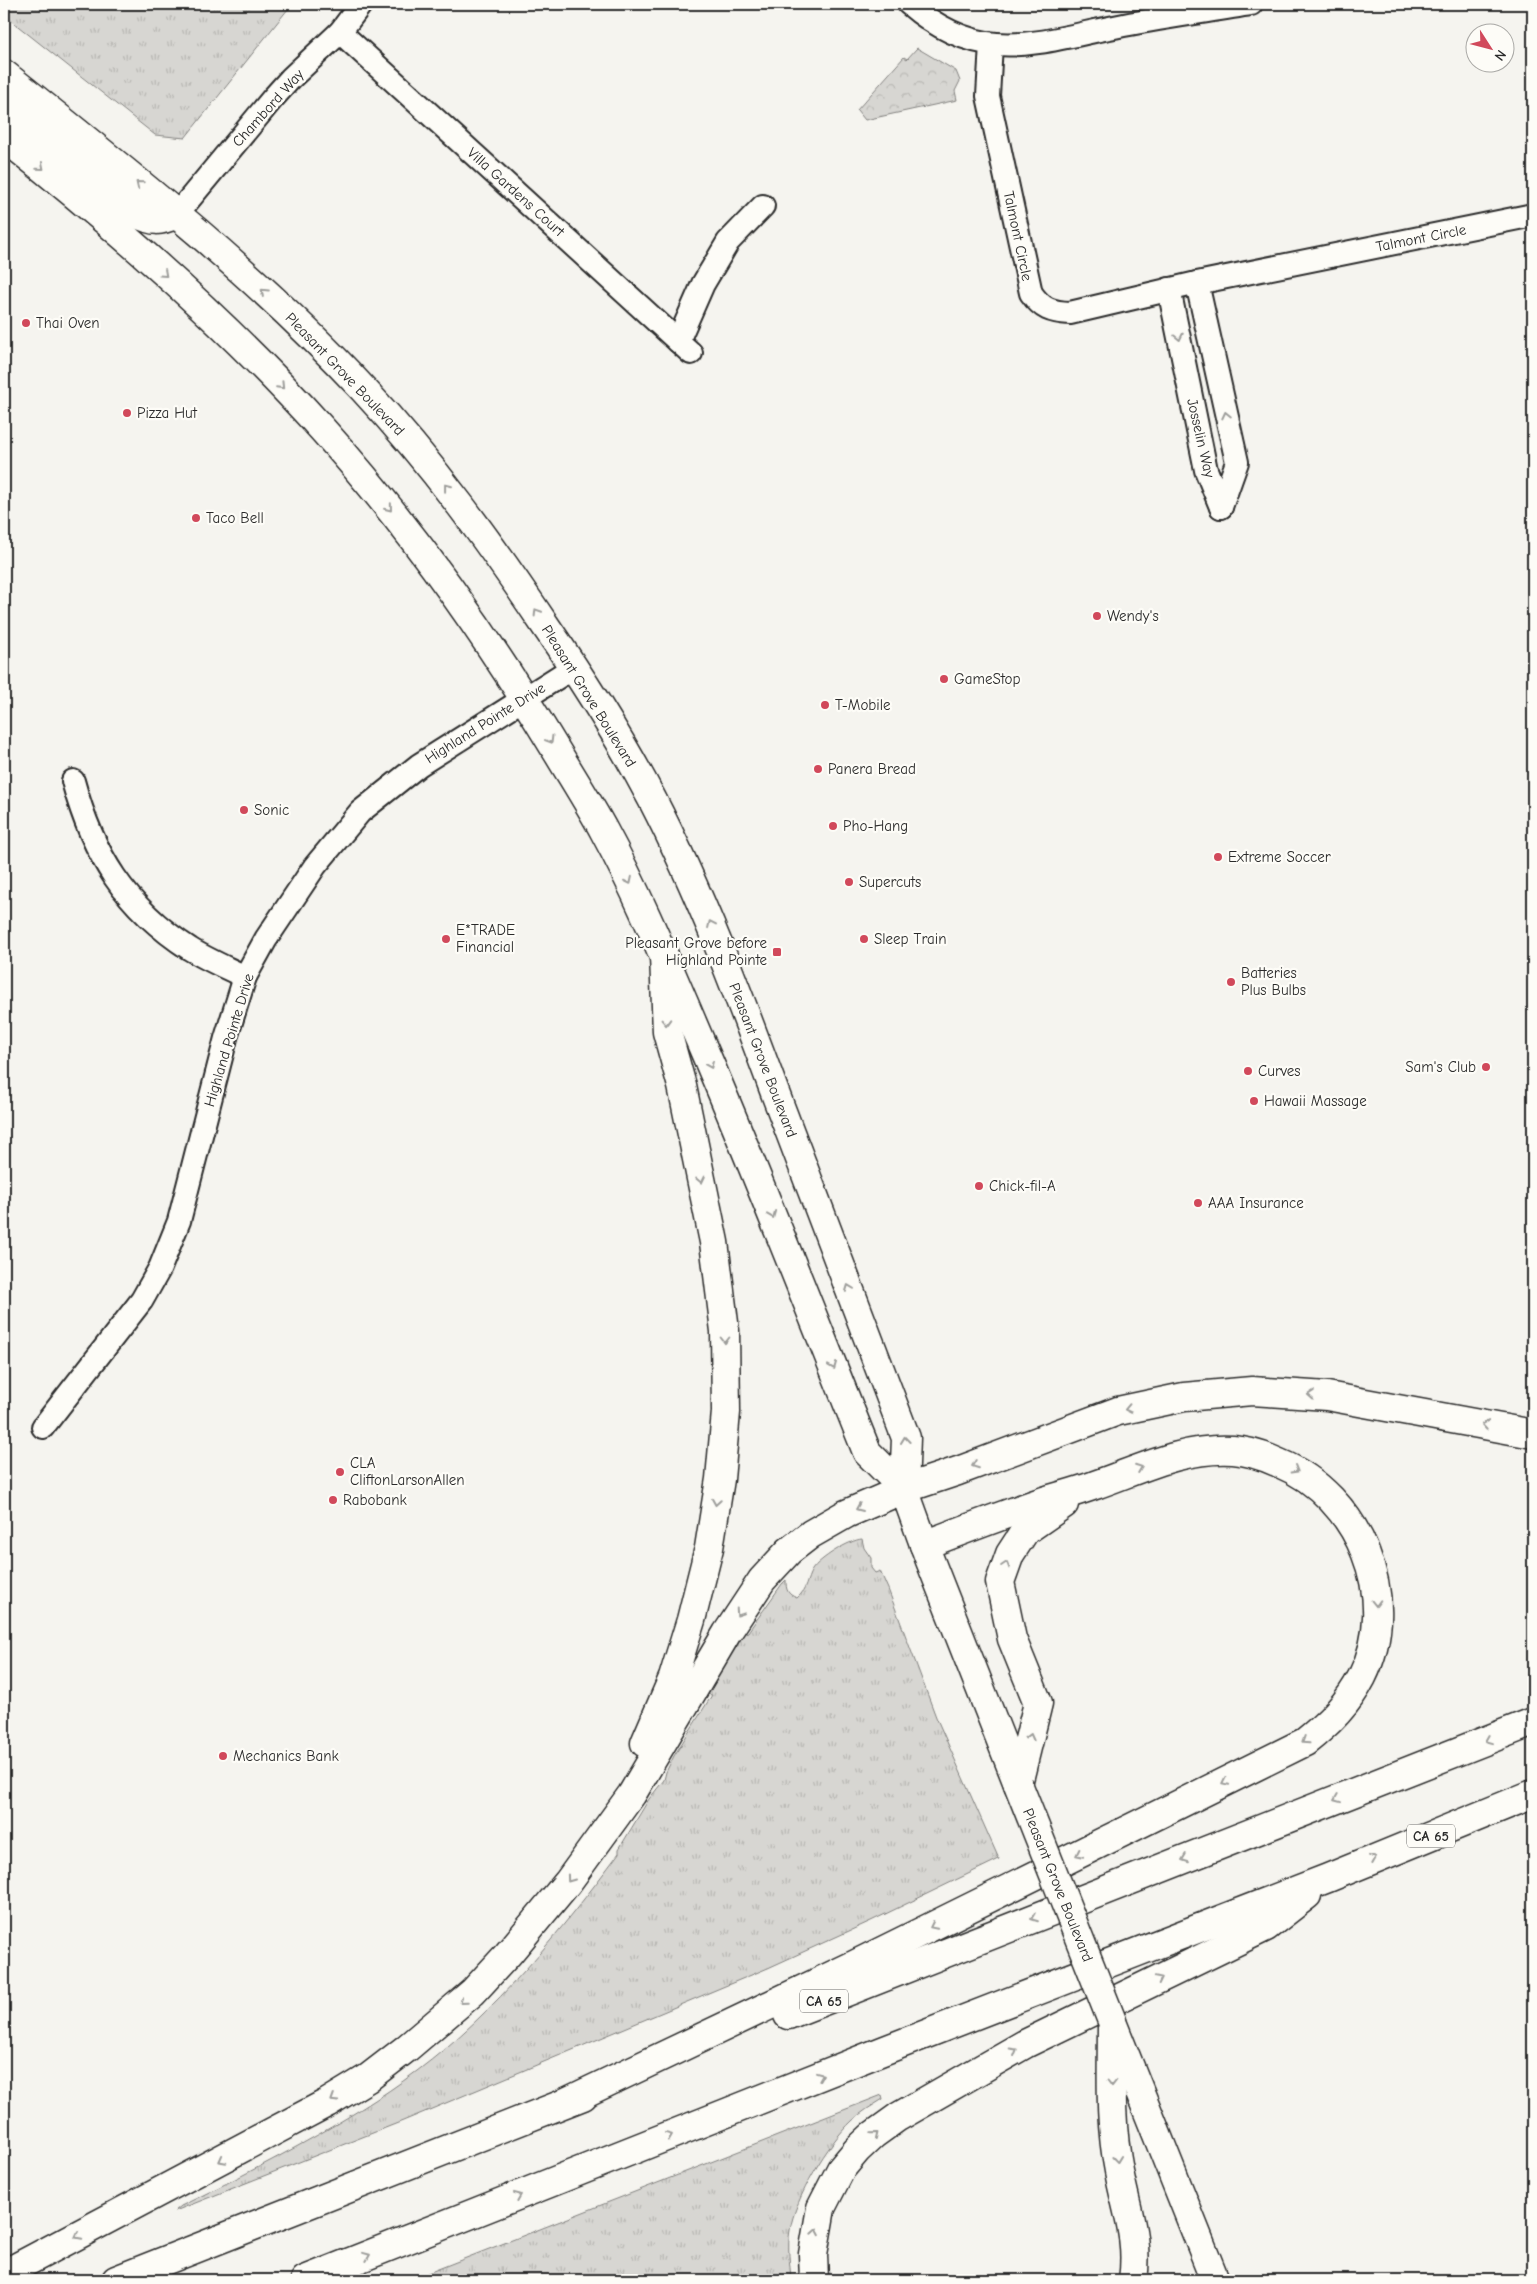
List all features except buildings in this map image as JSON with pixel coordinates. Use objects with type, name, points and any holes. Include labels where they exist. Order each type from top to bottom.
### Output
[{"type":"main road","name":"Pleasant Grove Boulevard","points":[[4,74],[177,214],[243,272],[362,387],[414,446],[477,525],[603,712],[652,799],[715,932],[906,1438],[904,1489],[924,1545],[1215,2280]]},
{"type":"main road","points":[[4,107],[135,213],[148,220],[161,221],[177,214]]},
{"type":"main road","name":"Pleasant Grove Boulevard","points":[[4,137],[135,247],[208,313],[322,429],[370,485],[432,563],[525,698],[603,829],[664,955],[722,1093],[867,1452],[904,1489]]},
{"type":"main road","points":[[598,1839],[646,1740],[673,1678],[691,1620],[709,1548],[720,1479],[726,1412],[725,1331],[714,1242],[682,1086],[667,1032],[664,955]]},
{"type":"main road","points":[[4,2274],[296,2120],[368,2078],[407,2048],[473,1992],[538,1920],[632,1794],[726,1632],[762,1580],[789,1551],[811,1534],[846,1514],[904,1489],[958,1471],[1118,1411],[1184,1397],[1252,1391],[1327,1396],[1533,1434]]},
{"type":"main road","points":[[566,2102],[852,1966],[1305,1742],[1328,1724],[1347,1702],[1362,1676],[1371,1651],[1376,1624],[1376,1595],[1363,1543],[1332,1498],[1311,1479],[1288,1466],[1260,1454],[1234,1450],[1205,1449],[1175,1456],[1094,1486],[1042,1501],[924,1545]]},
{"type":"main road","points":[[1018,1784],[1038,1703],[1012,1639],[1000,1582],[1010,1554],[1025,1531],[1044,1516],[1094,1486]]},
{"type":"main road","name":"CA 65","points":[[116,2280],[1533,1722]]},
{"type":"main road","name":"CA 65","points":[[305,2280],[885,2050],[1328,1878],[1533,1794]]},
{"type":"main road","points":[[814,2280],[812,2254],[821,2208],[841,2169],[857,2150],[873,2136],[898,2117],[1026,2044],[1266,1927],[1328,1878]]},
{"type":"main road","points":[[1112,2021],[1112,2111],[1119,2171],[1131,2216],[1135,2244],[1133,2280]]},
{"type":"street","name":"Chambord Way","points":[[177,214],[291,78],[340,32],[361,4]]},
{"type":"street","points":[[909,4],[941,28],[990,44],[1038,44],[1122,26],[1251,4]]},
{"type":"street","name":"Villa Gardens Court","points":[[340,32],[684,347],[704,284],[728,242],[763,206]]},
{"type":"street","name":"Talmont Circle","points":[[990,44],[988,96],[1031,293],[1039,305],[1051,312],[1070,313],[1196,283],[1533,215]]},
{"type":"street","name":"Josselin Way","points":[[1169,289],[1206,470],[1221,507],[1237,462],[1196,283]]},
{"type":"street","name":"Highland Pointe Drive","points":[[42,1427],[142,1300],[160,1268],[179,1222],[226,1038],[245,977],[266,939],[315,866],[360,812],[419,765],[574,667]]},
{"type":"street","points":[[73,781],[81,812],[94,842],[121,889],[147,916],[171,936],[192,950],[245,977]]},
{"type":"green space","points":[[4,4],[292,4],[185,138],[155,135],[4,15]]},
{"type":"green space","points":[[917,48],[956,71],[960,81],[955,91],[957,100],[865,120],[857,110],[904,57],[907,59]]},
{"type":"green space","points":[[862,1539],[864,1548],[871,1558],[871,1568],[875,1573],[880,1571],[888,1589],[936,1717],[999,1859],[768,1968],[403,2121],[175,2211],[181,2206],[302,2144],[361,2109],[417,2071],[474,2023],[550,1941],[619,1853],[619,1849],[649,1799],[664,1780],[674,1756],[712,1695],[705,1694],[742,1634],[748,1632],[782,1584],[786,1580],[788,1591],[797,1598],[805,1588],[812,1570],[821,1561],[842,1546]]},
{"type":"green space","points":[[882,2095],[883,2099],[859,2115],[843,2131],[823,2157],[805,2187],[793,2217],[789,2236],[791,2280],[410,2280]]},
{"type":"place","name":"Thai Oven","points":[[26,323]]},
{"type":"place","name":"Pizza Hut","points":[[127,413]]},
{"type":"place","name":"Taco Bell","points":[[196,518]]},
{"type":"place","name":"Wendy's","points":[[1097,616]]},
{"type":"place","name":"GameStop","points":[[944,679]]},
{"type":"place","name":"T-Mobile","points":[[825,705]]},
{"type":"place","name":"Panera Bread","points":[[818,769]]},
{"type":"place","name":"Sonic","points":[[244,810]]},
{"type":"place","name":"Pho-Hang","points":[[833,826]]},
{"type":"place","name":"Extreme Soccer","points":[[1218,857]]},
{"type":"place","name":"Supercuts","points":[[849,882]]},
{"type":"place","name":"E*TRADE Financial","points":[[446,939]]},
{"type":"place","name":"Sleep Train","points":[[864,939]]},
{"type":"place","name":"Pleasant Grove before Highland Pointe","points":[[777,952]]},
{"type":"place","name":"Batteries Plus Bulbs","points":[[1231,982]]},
{"type":"place","name":"Sam's Club","points":[[1486,1067]]},
{"type":"place","name":"Curves","points":[[1248,1071]]},
{"type":"place","name":"Hawaii Massage","points":[[1254,1101]]},
{"type":"place","name":"Chick-fil-A","points":[[979,1186]]},
{"type":"place","name":"AAA Insurance","points":[[1198,1203]]},
{"type":"place","name":"CLA CliftonLarsonAllen","points":[[340,1472]]},
{"type":"place","name":"Rabobank","points":[[333,1500]]},
{"type":"place","name":"Mechanics Bank","points":[[223,1756]]}]
